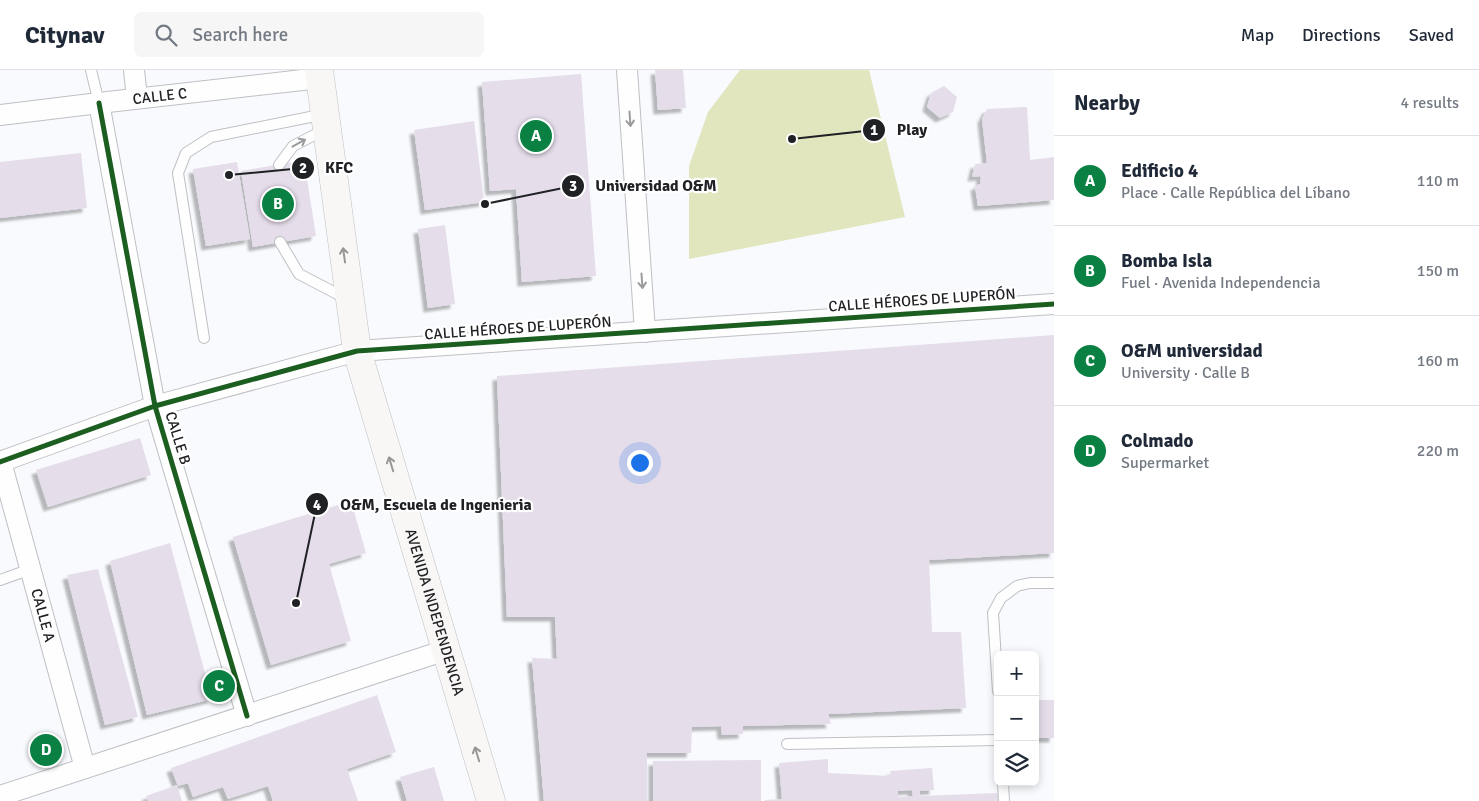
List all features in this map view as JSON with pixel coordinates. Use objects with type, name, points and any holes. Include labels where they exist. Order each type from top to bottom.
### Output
[{"type":"main road","name":"AVENIDA INDEPENDENCIA","points":[[320,74],[357,351],[491,801]]},
{"type":"street","points":[[134,70],[137,98]]},
{"type":"street","points":[[627,70],[645,332]]},
{"type":"street","name":"CALLE C","points":[[0,116],[320,74]]},
{"type":"street","name":"CALLE B","points":[[99,103],[155,406],[247,716]]},
{"type":"street","name":"CALLE HÉROES DE LUPERÓN","points":[[1,462],[155,406],[357,351],[1054,304]]},
{"type":"street","name":"CALLE A","points":[[1,462],[85,768]]},
{"type":"street","points":[[0,796],[446,650]]},
{"type":"lane","points":[[91,70],[99,103]]},
{"type":"lane","points":[[279,165],[293,146],[326,122]]},
{"type":"lane","points":[[204,338],[178,173],[186,154],[210,137],[326,122]]},
{"type":"lane","points":[[280,242],[299,274],[350,301]]},
{"type":"lane","points":[[0,580],[31,569]]},
{"type":"lane","points":[[995,651],[993,613],[1001,598],[1017,586],[1030,583],[1054,583]]},
{"type":"lane","points":[[786,744],[994,740]]},
{"type":"lane","points":[[1003,786],[1004,801]]},
{"type":"green space","points":[[740,70],[869,70],[905,217],[689,259],[689,166],[708,112]]},
{"type":"building","points":[[655,70],[683,70],[686,108],[658,110]]},
{"type":"building","points":[[581,74],[596,276],[522,282],[516,189],[490,191],[482,82]]},
{"type":"building","points":[[944,86],[957,97],[953,112],[940,118],[927,107],[931,93]]},
{"type":"building","points":[[1027,107],[1030,160],[1054,157],[1054,200],[978,206],[975,186],[980,184],[981,176],[972,177],[975,164],[987,163],[982,119],[987,109]]},
{"type":"building","points":[[474,121],[484,202],[425,210],[414,130]]},
{"type":"building","points":[[81,153],[87,208],[0,218],[0,162]]},
{"type":"building","points":[[304,160],[316,236],[253,247],[241,171]]},
{"type":"building","points":[[237,162],[250,239],[206,246],[193,169]]},
{"type":"building","points":[[445,225],[455,304],[428,308],[418,229]]},
{"type":"building","points":[[1054,335],[1054,553],[929,560],[932,632],[961,632],[966,708],[828,714],[831,724],[743,726],[743,734],[722,735],[721,726],[692,727],[691,753],[647,753],[647,801],[544,801],[532,658],[557,659],[555,617],[507,617],[497,376]]},
{"type":"building","points":[[140,438],[151,475],[48,507],[36,470]]},
{"type":"building","points":[[351,501],[366,553],[329,564],[351,641],[271,665],[233,537]]},
{"type":"building","points":[[170,543],[212,699],[147,715],[110,561]]},
{"type":"building","points":[[98,569],[138,717],[105,725],[67,575]]},
{"type":"building","points":[[377,695],[396,752],[347,769],[358,801],[273,801],[268,786],[228,799],[223,787],[193,797],[188,783],[178,786],[171,768]]},
{"type":"building","points":[[1039,700],[1054,700],[1054,738],[1039,738]]},
{"type":"building","points":[[828,759],[828,773],[891,776],[890,771],[932,768],[934,790],[920,791],[920,796],[998,793],[998,801],[765,801],[782,799],[779,763]],"holes":[[[912,790],[913,796],[898,797],[898,791]]]},
{"type":"building","points":[[761,760],[761,801],[653,801],[653,761]]},
{"type":"building","points":[[434,767],[444,801],[407,801],[400,777]]},
{"type":"building","points":[[177,785],[182,801],[148,801],[146,796]]},
{"type":"cycle path","points":[[99,103],[155,406],[247,716]]},
{"type":"cycle path","points":[[0,462],[155,406],[357,351],[1054,304]]},
{"type":"place","name":"Edificio 4","points":[[536,136]]},
{"type":"place","name":"Play","points":[[792,139]]},
{"type":"place","name":"KFC","points":[[229,175]]},
{"type":"place","name":"Bomba Isla","points":[[278,204]]},
{"type":"place","name":"Universidad O&M","points":[[485,204]]},
{"type":"place","name":"O&M, Escuela de Ingenieria","points":[[296,603]]},
{"type":"place","name":"O&M universidad","points":[[219,686]]},
{"type":"place","name":"Colmado","points":[[46,750]]}]
